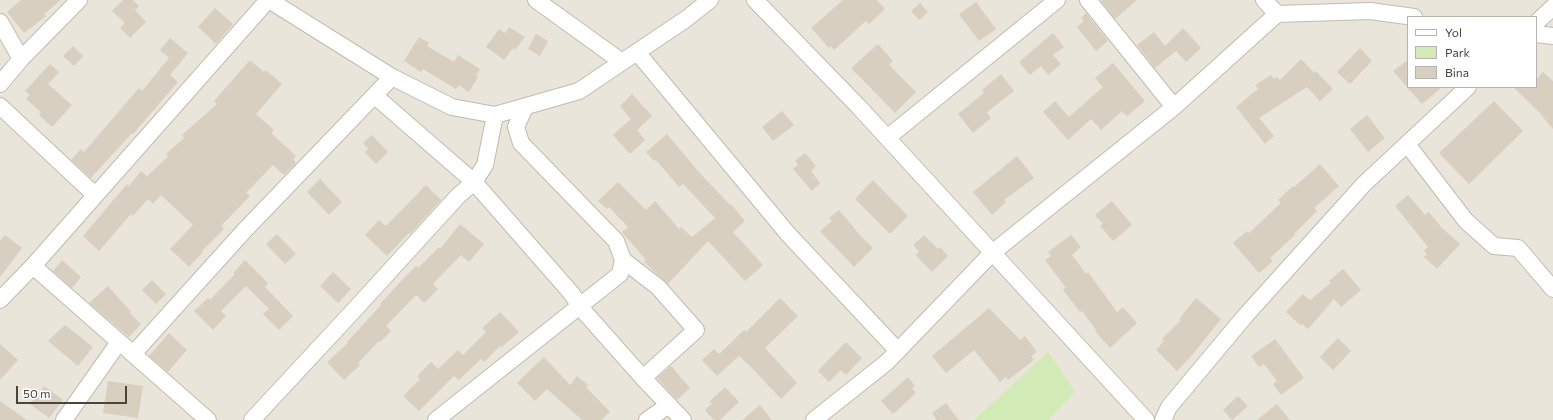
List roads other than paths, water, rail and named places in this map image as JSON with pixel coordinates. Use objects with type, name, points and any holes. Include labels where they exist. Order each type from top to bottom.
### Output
[{"type":"street","points":[[0,84],[21,59],[79,0]]},
{"type":"street","points":[[0,300],[33,266],[268,0],[392,77],[452,107],[496,115],[578,91],[686,19],[710,0]]},
{"type":"street","points":[[536,0],[622,62]]},
{"type":"street","points":[[755,0],[858,106],[1146,420]]},
{"type":"street","points":[[887,138],[1056,0]]},
{"type":"street","points":[[1088,0],[1174,107]]},
{"type":"street","points":[[1264,0],[1277,14]]},
{"type":"street","points":[[814,420],[887,362],[992,253],[1174,107],[1277,14],[1371,5],[1410,16]]},
{"type":"street","points":[[1537,22],[1553,7]]},
{"type":"street","points":[[0,22],[21,59]]},
{"type":"street","points":[[1537,34],[1553,36]]},
{"type":"street","points":[[637,52],[788,234],[898,351]]},
{"type":"street","points":[[133,354],[244,231],[392,77]]},
{"type":"street","points":[[1163,420],[1169,407],[1246,315],[1364,184],[1467,88]]},
{"type":"street","points":[[375,96],[474,182],[572,294],[580,308],[642,378],[683,420]]},
{"type":"street","points":[[0,106],[95,195]]},
{"type":"street","points":[[525,107],[516,127],[521,143],[616,241],[623,260],[658,287],[696,330],[642,378]]},
{"type":"street","points":[[252,420],[458,196],[474,182],[485,164],[496,115]]},
{"type":"street","points":[[1407,144],[1466,221],[1494,246],[1518,248],[1553,289]]},
{"type":"street","points":[[436,420],[580,308],[620,274],[623,260]]},
{"type":"street","points":[[33,266],[208,420]]},
{"type":"street","points":[[64,420],[119,342]]},
{"type":"street","points":[[647,420],[669,405]]}]
